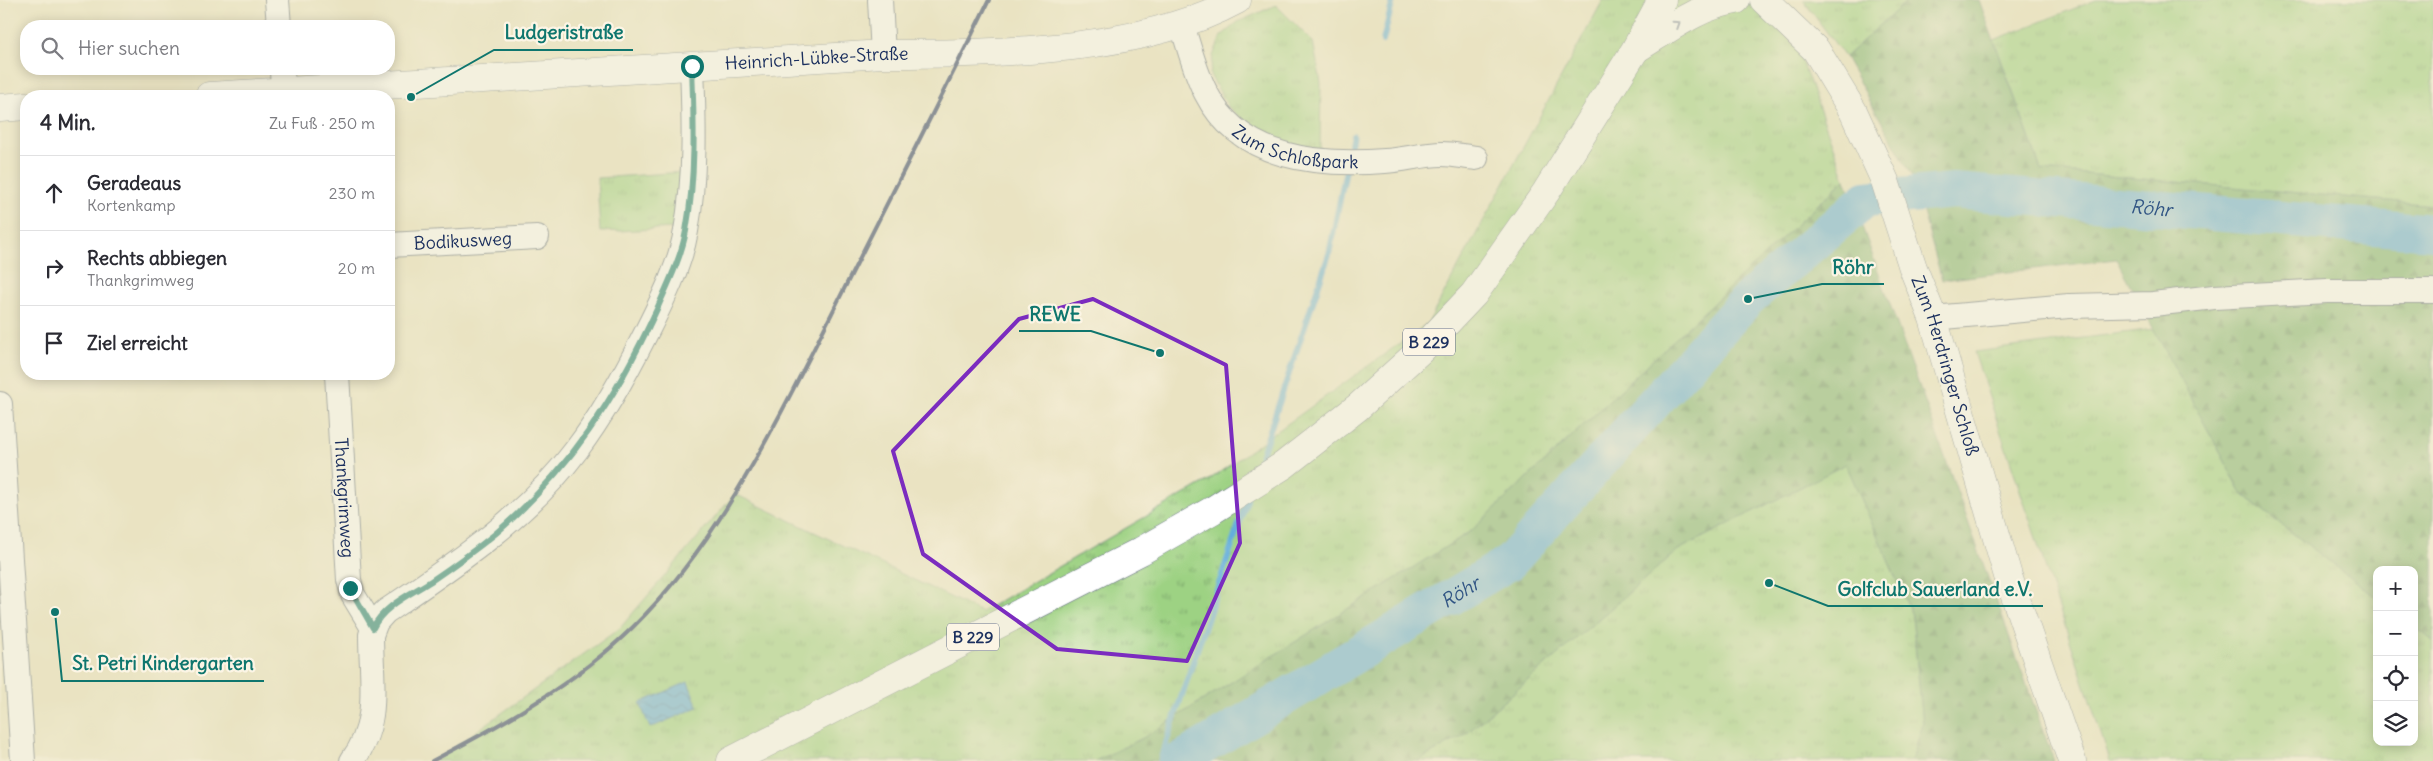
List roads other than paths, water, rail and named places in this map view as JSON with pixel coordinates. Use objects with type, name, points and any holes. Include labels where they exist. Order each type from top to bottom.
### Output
[{"type":"street","points":[[278,0],[279,20]]},
{"type":"street","points":[[880,0],[883,54]]},
{"type":"street","name":"Heinrich-Lübke-Straße","points":[[264,90],[883,54],[963,53],[1058,47],[1120,38],[1182,24],[1237,0]]},
{"type":"street","name":"B 229","points":[[731,761],[1133,555],[1213,510],[1284,465],[1366,400],[1422,349],[1474,294],[1546,192],[1635,50],[1662,0]]},
{"type":"street","points":[[1635,50],[1693,13],[1720,2],[1736,0]]},
{"type":"street","name":"Zum Herdringer Schloß","points":[[1764,0],[1816,50],[1853,111],[1885,181],[1913,268],[1933,318],[2008,576],[2072,761]]},
{"type":"street","name":"Zum Schloßpark","points":[[1182,24],[1206,92],[1219,114],[1236,131],[1259,146],[1284,155],[1346,163],[1400,160],[1440,154],[1476,158]]},
{"type":"street","points":[[352,761],[364,743],[372,720],[373,628],[385,612],[480,546],[537,495],[576,451],[611,398],[657,309],[676,264],[686,233],[694,164],[692,66]]},
{"type":"street","points":[[0,108],[20,106]]},
{"type":"street","name":"Bodikusweg","points":[[395,245],[537,237]]},
{"type":"street","points":[[1933,318],[2069,306],[2153,304],[2214,297],[2326,292],[2433,291]]},
{"type":"street","name":"Thankgrimweg","points":[[336,380],[349,580],[353,595],[373,628]]},
{"type":"street","points":[[0,404],[23,761]]},
{"type":"water","points":[[688,682],[698,707],[650,728],[640,703]]},
{"type":"waterway","points":[[1383,41],[1393,0]]},
{"type":"waterway","points":[[1256,472],[1329,254],[1353,135]]},
{"type":"waterway","name":"Röhr","points":[[1179,761],[1510,562],[1748,299],[1866,199],[1954,191],[2433,232]]},
{"type":"waterway","points":[[1160,761],[1247,500]]},
{"type":"railway","points":[[432,761],[537,702],[587,667],[633,627],[664,594],[692,558],[719,520],[767,440],[989,0]]},
{"type":"place","name":"Ludgeristraße","points":[[411,97]]},
{"type":"place","name":"Röhr","points":[[1748,299]]},
{"type":"place","name":"REWE","points":[[1160,353]]},
{"type":"place","name":"Golfclub Sauerland e.V.","points":[[1769,583]]},
{"type":"place","name":"St. Petri Kindergarten","points":[[55,612]]}]
